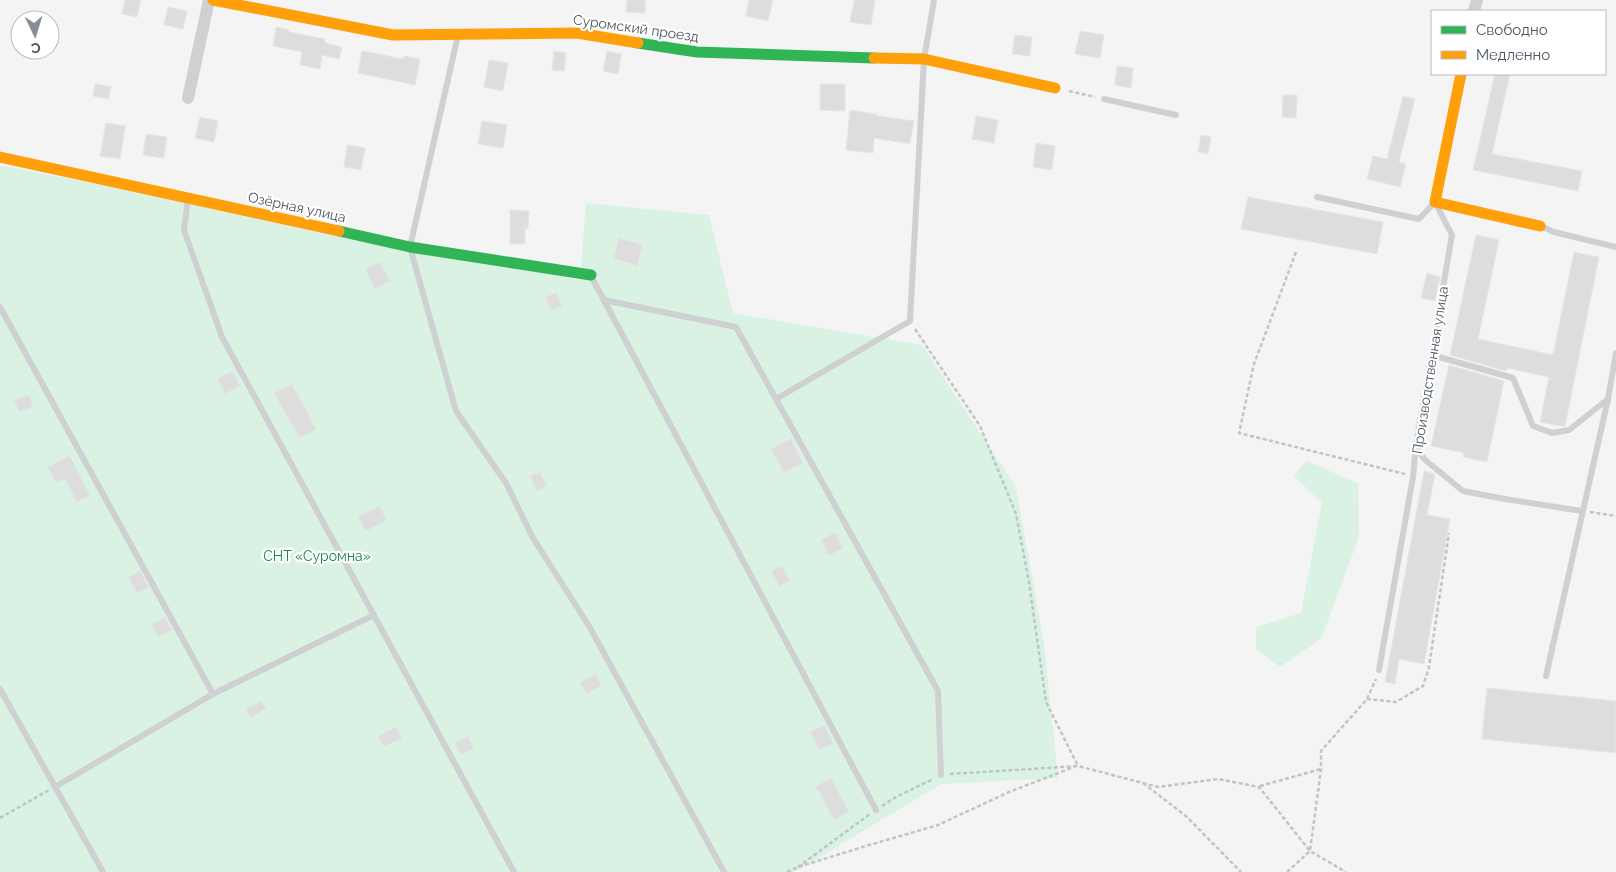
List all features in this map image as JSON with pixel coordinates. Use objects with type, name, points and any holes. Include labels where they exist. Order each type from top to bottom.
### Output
[{"type":"street","points":[[188,98],[209,0]]},
{"type":"street","name":"Суромский проезд","points":[[213,0],[393,35],[577,32],[697,52],[924,60],[1055,88]]},
{"type":"street","points":[[1462,75],[1435,202],[1540,226]]},
{"type":"street","name":"Озёрная улица","points":[[0,157],[410,247],[591,275]]},
{"type":"lane","points":[[776,399],[910,321],[924,60],[934,0]]},
{"type":"lane","points":[[458,34],[410,247],[456,411],[506,483],[533,538],[589,626],[724,872]]},
{"type":"lane","points":[[1104,99],[1176,115]]},
{"type":"lane","points":[[1317,197],[1419,219],[1435,202]]},
{"type":"lane","points":[[188,198],[184,230],[222,337],[514,872]]},
{"type":"lane","name":"Производственная улица","points":[[1380,670],[1414,477],[1416,445],[1452,235],[1435,202]]},
{"type":"lane","points":[[1540,226],[1554,232],[1616,247]]},
{"type":"lane","points":[[591,275],[876,810]]},
{"type":"lane","points":[[604,300],[736,327],[938,691],[941,775]]},
{"type":"lane","points":[[0,307],[213,694]]},
{"type":"lane","points":[[1546,676],[1608,399],[1616,352]]},
{"type":"lane","points":[[1432,355],[1513,378],[1534,426],[1552,433],[1569,430],[1608,399]]},
{"type":"lane","points":[[1416,445],[1424,460],[1463,491],[1582,511]]},
{"type":"lane","points":[[55,786],[213,694],[374,615]]},
{"type":"lane","points":[[0,689],[102,872]]},
{"type":"path","points":[[1055,88],[1104,99]]},
{"type":"path","points":[[1296,252],[1254,364],[1239,432],[1414,477]]},
{"type":"path","points":[[910,321],[934,360],[980,426],[1016,514],[1029,582],[1046,702],[1078,766]]},
{"type":"path","points":[[1582,511],[1616,516]]},
{"type":"path","points":[[1367,699],[1396,702],[1423,686],[1429,667],[1450,533]]},
{"type":"path","points":[[1287,872],[1310,851],[1321,769],[1321,751],[1367,699],[1380,670]]},
{"type":"path","points":[[798,866],[938,826],[1010,792],[1078,766]]},
{"type":"path","points":[[787,872],[896,796],[941,775],[1078,766],[1158,787],[1218,779],[1259,787],[1321,769]]},
{"type":"path","points":[[1142,782],[1187,817],[1241,872]]},
{"type":"path","points":[[0,818],[55,786]]},
{"type":"path","points":[[1259,787],[1310,851],[1346,872]]},
{"type":"green space","name":"СНТ «Суромна»","points":[[0,165],[580,280],[586,203],[709,215],[733,313],[922,345],[1016,487],[1044,644],[1058,778],[941,784],[792,872],[0,872]]},
{"type":"green space","points":[[1306,461],[1358,483],[1359,537],[1321,639],[1280,667],[1256,649],[1256,627],[1301,613],[1322,503],[1294,476]]},
{"type":"building","points":[[125,0],[141,0],[137,17],[122,14]]},
{"type":"building","points":[[627,0],[645,0],[645,13],[626,12]]},
{"type":"building","points":[[749,0],[773,0],[768,21],[746,16]]},
{"type":"building","points":[[854,0],[875,0],[871,25],[850,22]]},
{"type":"building","points":[[168,7],[187,11],[183,29],[164,25]]},
{"type":"building","points":[[276,27],[289,30],[289,32],[325,39],[325,43],[342,47],[339,59],[322,55],[320,69],[300,65],[302,52],[273,46]]},
{"type":"building","points":[[1080,31],[1104,35],[1100,58],[1075,54]]},
{"type":"building","points":[[1015,35],[1032,37],[1030,56],[1012,54]]},
{"type":"building","points":[[362,51],[403,59],[404,56],[420,59],[415,85],[358,73]]},
{"type":"building","points":[[554,51],[566,53],[564,71],[552,70]]},
{"type":"building","points":[[607,51],[621,54],[618,74],[603,71]]},
{"type":"building","points":[[489,60],[508,63],[503,91],[484,87]]},
{"type":"building","points":[[1117,66],[1133,68],[1131,88],[1115,85]]},
{"type":"building","points":[[1495,75],[1510,75],[1492,154],[1582,171],[1578,191],[1473,170]]},
{"type":"building","points":[[95,84],[111,87],[108,99],[93,96]]},
{"type":"building","points":[[820,84],[845,84],[845,111],[820,110]]},
{"type":"building","points":[[1283,95],[1297,95],[1296,118],[1282,117]]},
{"type":"building","points":[[1403,96],[1415,99],[1399,162],[1406,164],[1400,187],[1367,179],[1373,156],[1387,159]]},
{"type":"building","points":[[850,110],[914,121],[910,144],[874,138],[873,153],[846,150]]},
{"type":"building","points":[[976,116],[998,120],[994,143],[972,139]]},
{"type":"building","points":[[200,117],[218,121],[214,142],[195,138]]},
{"type":"building","points":[[482,121],[507,125],[503,148],[478,144]]},
{"type":"building","points":[[106,123],[125,126],[120,159],[100,156]]},
{"type":"building","points":[[146,134],[167,137],[164,158],[143,155]]},
{"type":"building","points":[[1201,135],[1211,137],[1208,154],[1198,152]]},
{"type":"building","points":[[1036,143],[1055,146],[1052,170],[1033,167]]},
{"type":"building","points":[[347,145],[365,148],[361,170],[344,167]]},
{"type":"building","points":[[1248,197],[1383,222],[1377,254],[1241,229]]},
{"type":"building","points":[[510,210],[529,211],[528,229],[525,228],[525,244],[510,244]]},
{"type":"building","points":[[1476,235],[1499,240],[1478,339],[1553,355],[1574,252],[1599,257],[1565,426],[1540,422],[1549,377],[1507,368],[1506,371],[1450,355]]},
{"type":"building","points":[[619,238],[643,245],[637,266],[613,258]]},
{"type":"building","points":[[380,262],[390,281],[375,289],[365,269]]},
{"type":"building","points":[[1427,273],[1440,277],[1435,301],[1421,298]]},
{"type":"building","points":[[556,293],[562,306],[551,311],[545,297]]},
{"type":"building","points":[[1449,365],[1504,381],[1487,462],[1463,457],[1464,453],[1431,446]]},
{"type":"building","points":[[232,371],[240,386],[225,394],[217,379]]},
{"type":"building","points":[[292,384],[316,429],[300,438],[274,393]]},
{"type":"building","points":[[29,395],[33,407],[19,412],[14,400]]},
{"type":"building","points":[[791,439],[803,463],[784,473],[771,449]]},
{"type":"building","points":[[70,456],[90,496],[77,502],[65,479],[56,483],[48,467]]},
{"type":"building","points":[[1424,471],[1435,474],[1427,515],[1450,519],[1424,664],[1399,659],[1395,684],[1385,682]]},
{"type":"building","points":[[540,472],[547,486],[537,491],[530,476]]},
{"type":"building","points":[[379,506],[387,520],[366,531],[358,517]]},
{"type":"building","points":[[835,532],[843,548],[829,556],[821,540]]},
{"type":"building","points":[[782,566],[790,581],[779,586],[771,571]]},
{"type":"building","points":[[140,571],[149,587],[137,593],[128,577]]},
{"type":"building","points":[[165,617],[172,630],[158,637],[152,624]]},
{"type":"building","points":[[595,674],[601,686],[586,694],[580,682]]},
{"type":"building","points":[[1487,688],[1616,701],[1616,753],[1482,739]]},
{"type":"building","points":[[262,701],[266,709],[250,718],[246,709]]},
{"type":"building","points":[[824,725],[833,743],[819,750],[810,732]]},
{"type":"building","points":[[396,727],[402,738],[384,747],[378,736]]},
{"type":"building","points":[[468,736],[474,748],[461,755],[455,743]]},
{"type":"building","points":[[831,778],[849,812],[834,820],[816,786]]},
{"type":"traffic: fast","points":[[638,43],[697,52],[874,58]]},
{"type":"traffic: fast","points":[[339,231],[410,247],[591,275]]},
{"type":"traffic: slow","points":[[213,0],[393,35],[577,33],[638,43]]},
{"type":"traffic: slow","points":[[874,58],[924,59],[1055,88]]},
{"type":"traffic: slow","points":[[1461,75],[1435,202],[1540,226]]},
{"type":"traffic: slow","points":[[0,157],[339,231]]}]
